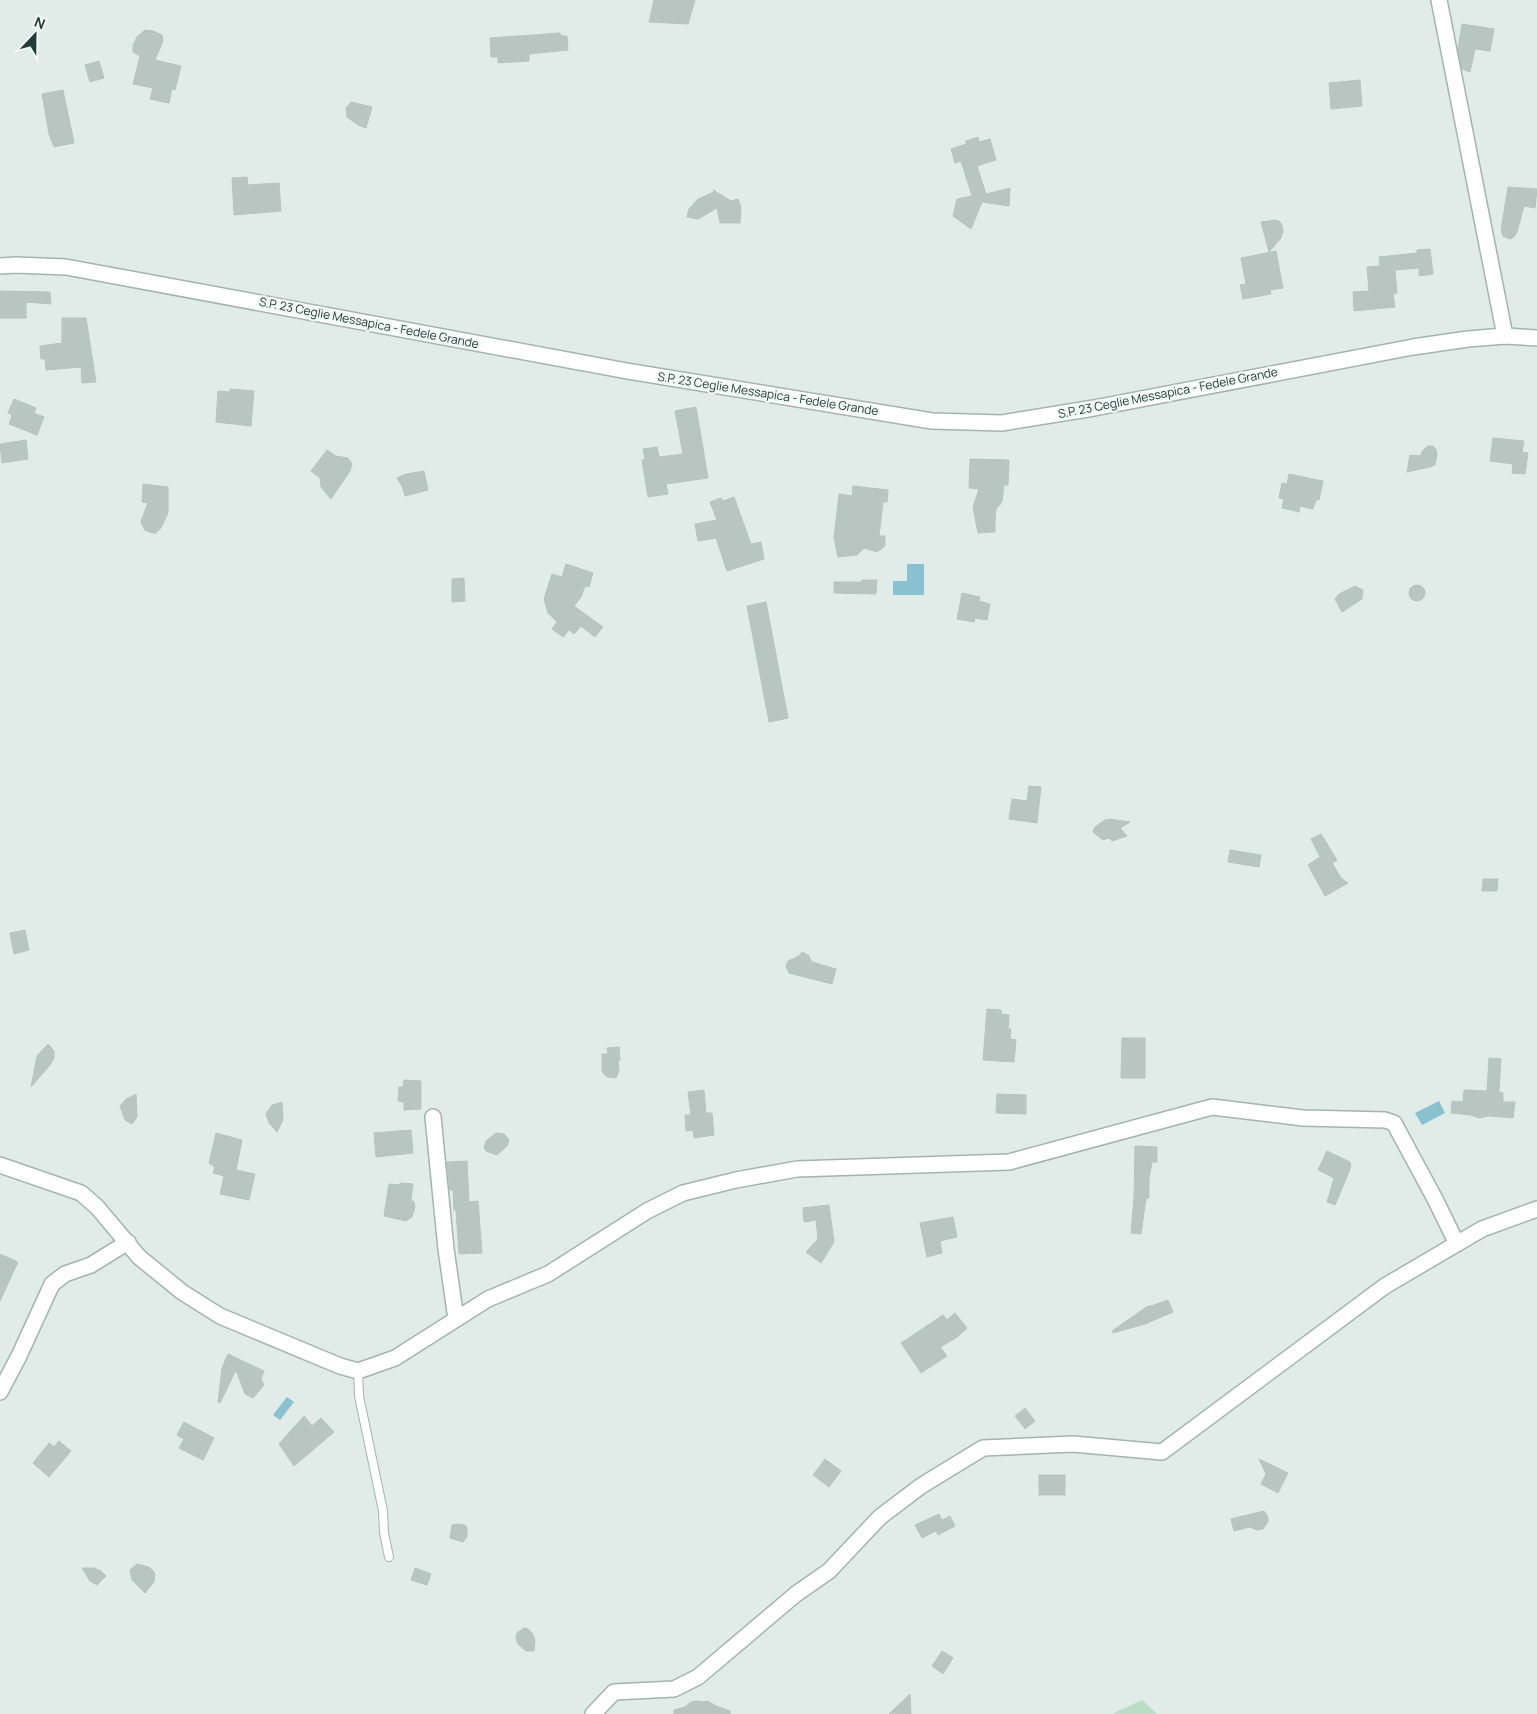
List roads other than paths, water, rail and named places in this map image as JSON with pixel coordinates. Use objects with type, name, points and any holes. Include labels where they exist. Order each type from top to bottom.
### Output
[{"type":"street","points":[[1439,0],[1505,336]]},
{"type":"street","name":"S.P. 23 Ceglie Messapica - Fedele Grande","points":[[0,266],[66,267],[627,371],[932,421],[950,422],[1002,424],[1414,347],[1505,336],[1537,338]]},
{"type":"street","points":[[0,1165],[80,1193],[97,1207],[128,1242],[139,1258],[182,1292],[220,1316],[340,1366],[358,1371],[395,1358],[488,1299],[548,1274],[647,1211],[683,1193],[736,1180],[797,1170],[1009,1162],[1212,1107],[1303,1118],[1384,1120],[1394,1122],[1457,1244]]},
{"type":"street","points":[[433,1117],[446,1249],[456,1319]]},
{"type":"street","points":[[593,1714],[614,1692],[674,1690],[698,1677],[796,1594],[829,1571],[880,1518],[921,1486],[982,1448],[1073,1444],[1162,1452],[1385,1286],[1482,1229],[1537,1209]]},
{"type":"street","points":[[0,1392],[19,1356],[52,1284],[65,1274],[91,1265],[128,1242]]},
{"type":"lane","points":[[358,1371],[359,1396],[383,1512],[384,1533],[389,1557]]},
{"type":"water","points":[[907,564],[924,564],[924,595],[893,595],[893,581],[907,581]]},
{"type":"water","points":[[1439,1101],[1445,1113],[1422,1125],[1415,1113]]},
{"type":"water","points":[[287,1397],[294,1402],[280,1420],[273,1415]]}]
